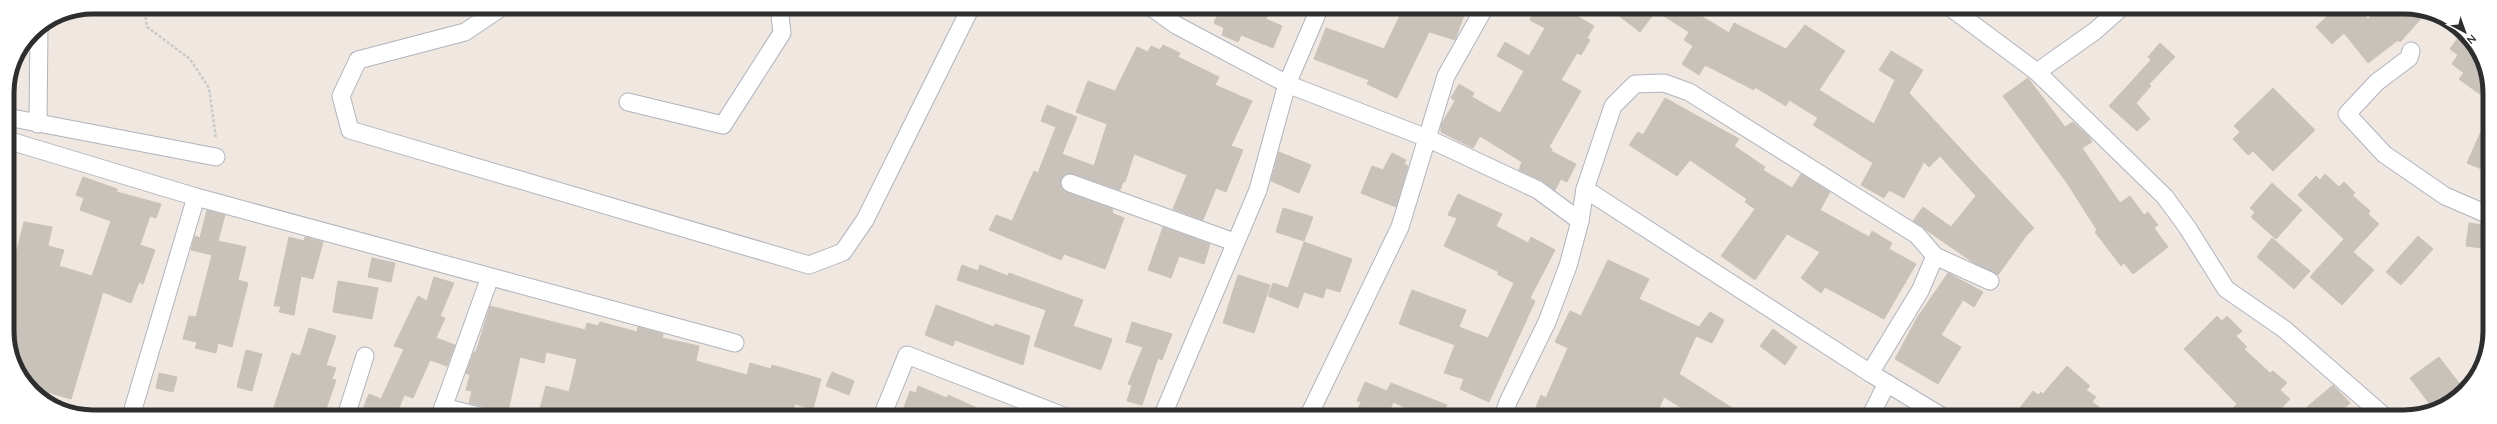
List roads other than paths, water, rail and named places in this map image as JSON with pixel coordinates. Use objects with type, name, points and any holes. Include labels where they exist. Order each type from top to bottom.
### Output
[{"type":"street","points":[[492,14],[465,32],[358,60],[341,96],[350,130],[809,265],[843,252],[866,220],[968,14]]},
{"type":"street","points":[[628,102],[723,125],[782,33],[780,14]]},
{"type":"street","points":[[1161,14],[1176,25],[1287,84],[1427,138],[1538,190],[1580,221]]},
{"type":"street","points":[[1165,410],[1234,242],[1258,190],[1287,84],[1317,14]]},
{"type":"street","points":[[1311,410],[1400,227],[1446,76],[1482,14]]},
{"type":"street","points":[[1959,14],[2036,72],[2165,197],[2187,227],[2226,289],[2284,329],[2377,410]]},
{"type":"street","points":[[2036,72],[2095,31],[2114,14]]},
{"type":"street","points":[[38,124],[39,36]]},
{"type":"street","points":[[2411,51],[2409,58],[2377,82],[2347,114],[2384,154],[2446,196],[2483,212]]},
{"type":"street","points":[[1505,410],[1547,322],[1568,266],[1580,221],[1585,189],[1613,106],[1635,84],[1664,83],[1689,92],[1917,235],[1935,256],[1990,281]]},
{"type":"street","points":[[14,119],[216,157]]},
{"type":"street","points":[[14,142],[196,196],[735,343]]},
{"type":"street","points":[[1070,183],[1234,242]]},
{"type":"street","points":[[1585,189],[1870,373],[1931,410]]},
{"type":"street","points":[[133,410],[196,196]]},
{"type":"street","points":[[1870,373],[1920,291],[1935,256]]},
{"type":"street","points":[[441,410],[490,277]]},
{"type":"street","points":[[884,410],[907,355],[1048,410]]},
{"type":"street","points":[[348,410],[365,356]]},
{"type":"street","points":[[1874,410],[1887,383]]}]
